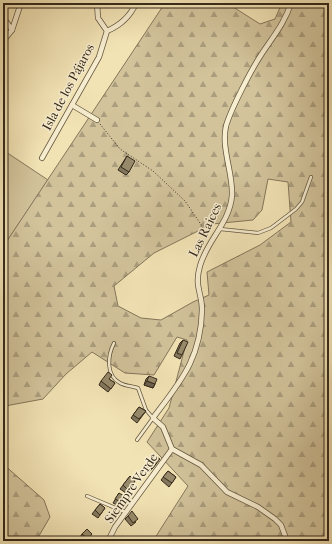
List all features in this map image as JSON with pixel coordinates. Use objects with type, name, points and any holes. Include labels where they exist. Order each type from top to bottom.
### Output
[{"type":"street","points":[[3,41],[12,30],[21,3]]},
{"type":"street","points":[[97,3],[98,18],[107,31],[115,28],[128,18],[136,3]]},
{"type":"street","name":"Las Raices","points":[[153,418],[184,377],[192,361],[198,343],[202,301],[196,284],[197,276],[207,247],[220,229],[230,208],[232,194],[226,127],[261,55],[277,34],[292,3]]},
{"type":"street","points":[[3,17],[12,30]]},
{"type":"street","name":"Isla de los Pájaros","points":[[42,158],[99,57],[107,31]]},
{"type":"street","points":[[72,105],[97,120]]},
{"type":"street","points":[[153,418],[162,427],[172,449],[201,465],[227,492],[258,508],[275,519],[281,525],[287,541]]},
{"type":"street","name":"Siempre Verde","points":[[108,541],[115,527],[172,449]]},
{"type":"lane","points":[[220,229],[258,233],[271,228],[299,205],[311,177]]},
{"type":"lane","points":[[114,343],[108,353],[109,365],[113,378],[119,383],[138,388],[146,410],[153,418]]},
{"type":"lane","name":"Las Raices","points":[[138,440],[153,418]]},
{"type":"lane","points":[[87,496],[126,512]]},
{"type":"path","points":[[97,120],[120,149],[153,172],[185,201],[202,226],[207,247]]},
{"type":"green space","points":[[165,3],[231,3],[230,5],[260,24],[275,19],[282,3],[329,3],[329,541],[153,541],[188,486],[147,442],[169,408],[187,340],[177,337],[154,375],[125,373],[92,352],[66,374],[43,399],[5,406],[3,416],[3,247]],"holes":[[[268,179],[288,182],[291,222],[260,245],[207,272],[209,295],[161,320],[141,318],[118,306],[114,286],[154,253],[212,224],[253,220],[262,210]]]},
{"type":"green space","points":[[3,150],[48,180],[3,247]]},
{"type":"green space","points":[[3,464],[44,500],[50,517],[36,541],[10,541],[3,538],[8,505],[3,502]]},
{"type":"building","points":[[127,156],[135,161],[129,172],[121,167]]},
{"type":"building","points":[[183,340],[188,342],[182,355],[177,353]]},
{"type":"building","points":[[108,372],[112,375],[109,379],[115,383],[111,389],[101,381]]},
{"type":"building","points":[[149,376],[157,379],[155,384],[147,381]]},
{"type":"building","points":[[139,407],[146,411],[139,419],[133,415]]},
{"type":"building","points":[[154,455],[160,459],[152,469],[146,464]]},
{"type":"building","points":[[168,471],[176,477],[172,483],[163,477]]},
{"type":"building","points":[[130,476],[135,481],[128,490],[123,485]]},
{"type":"building","points":[[119,493],[126,497],[123,503],[115,499]]},
{"type":"building","points":[[100,504],[105,508],[100,515],[95,510]]},
{"type":"building","points":[[132,511],[138,519],[133,523],[128,516]]},
{"type":"building","points":[[87,529],[92,534],[88,539],[82,534]]},
{"type":"building","points":[[122,536],[128,540],[119,541]]}]
